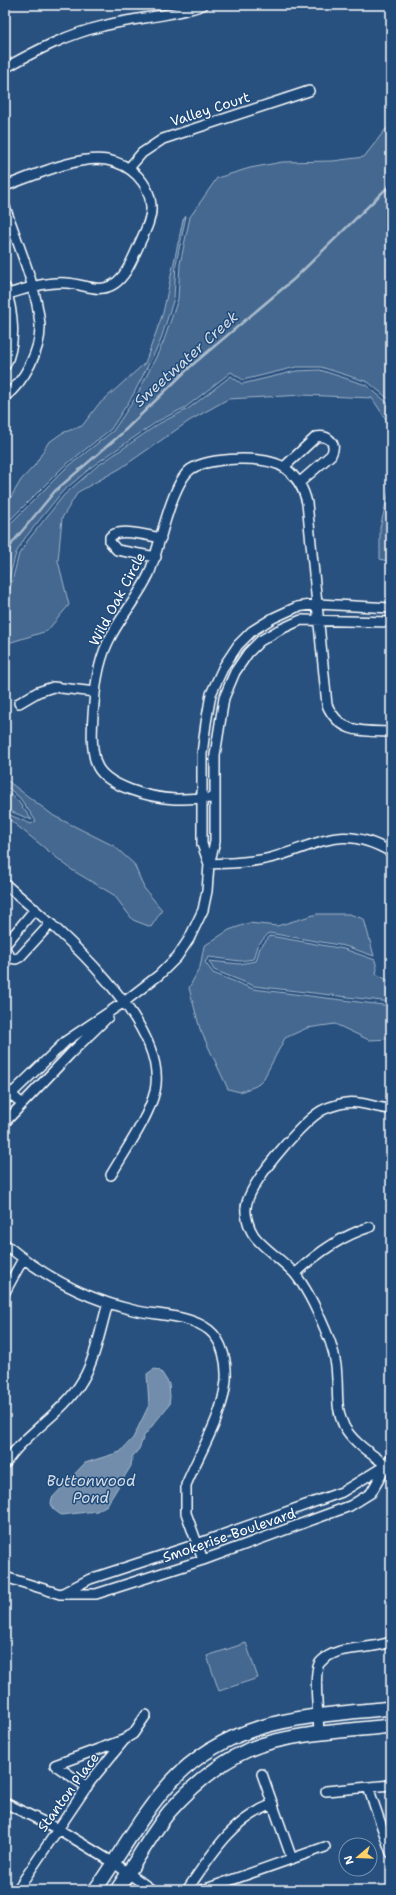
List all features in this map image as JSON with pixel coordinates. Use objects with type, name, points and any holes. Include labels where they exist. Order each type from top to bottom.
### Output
[{"type":"street","points":[[5,68],[53,42],[83,31],[105,25],[173,13],[203,5]]},
{"type":"street","name":"Valley Court","points":[[129,168],[142,153],[163,139],[310,91]]},
{"type":"street","points":[[5,186],[73,163],[94,159],[119,163],[129,168],[141,179],[148,192],[151,207],[148,221],[131,264],[121,278],[113,284],[104,288],[93,288],[68,283],[55,283],[32,288],[6,290],[13,340],[10,356],[5,366]]},
{"type":"street","points":[[5,207],[37,303],[40,326],[36,347],[27,372],[17,387],[5,398]]},
{"type":"street","points":[[284,467],[316,438],[323,436],[329,438],[333,444],[331,454],[299,483]]},
{"type":"street","name":"Wild Oak Circle","points":[[214,798],[175,799],[132,791],[106,776],[96,764],[92,742],[95,692],[98,671],[108,641],[134,602],[156,557],[176,492],[181,480],[191,469],[210,462],[227,459],[266,461],[284,467],[299,483],[304,492],[307,503],[327,705],[332,715],[344,726],[359,731],[391,732]]},
{"type":"street","points":[[156,557],[117,550],[110,542],[110,536],[114,533],[121,532],[161,538]]},
{"type":"street","points":[[209,864],[202,844],[202,754],[211,694],[224,666],[234,650],[252,631],[273,618],[297,607],[318,604],[391,608]]},
{"type":"street","points":[[22,1104],[7,1094],[66,1041],[124,1002],[159,975],[177,957],[190,939],[202,910],[207,891],[209,864],[215,842],[214,755],[224,698],[235,672],[248,653],[260,642],[279,630],[300,620],[319,619],[391,622]]},
{"type":"street","points":[[19,703],[38,692],[53,687],[95,692]]},
{"type":"street","points":[[211,694],[224,698]]},
{"type":"street","points":[[209,864],[249,862],[271,858],[321,840],[334,838],[360,839],[378,844],[391,852]]},
{"type":"street","points":[[5,884],[51,923],[74,945],[124,1002],[148,1040],[153,1057],[156,1077],[155,1090],[149,1109],[111,1175]]},
{"type":"street","points":[[35,909],[6,944],[5,949],[11,958],[16,959],[20,957],[51,923]]},
{"type":"street","points":[[5,1122],[70,1054],[124,1002]]},
{"type":"street","points":[[389,1461],[358,1443],[344,1427],[338,1412],[336,1399],[338,1378],[334,1355],[328,1336],[314,1304],[295,1274],[253,1235],[246,1208],[261,1177],[302,1126],[319,1112],[342,1103],[360,1102],[391,1110]]},
{"type":"street","points":[[295,1274],[324,1249],[355,1232],[370,1227]]},
{"type":"street","points":[[5,1244],[23,1259],[69,1288],[108,1303],[134,1310],[180,1318],[196,1323],[210,1331],[222,1348],[226,1364],[226,1381],[222,1402],[216,1420],[186,1485],[186,1513],[203,1560]]},
{"type":"street","points":[[5,1292],[23,1259]]},
{"type":"street","points":[[5,1462],[70,1398],[82,1382],[90,1366],[108,1303]]},
{"type":"street","name":"Smokerise Boulevard","points":[[60,1594],[90,1579],[198,1544],[342,1492],[389,1461]]},
{"type":"street","name":"Smokerise Boulevard","points":[[5,1577],[60,1594],[96,1594],[203,1560],[350,1506],[371,1492],[389,1461]]},
{"type":"street","points":[[305,1505],[311,1521]]},
{"type":"street","points":[[319,1734],[316,1674],[319,1664],[329,1656],[339,1651],[377,1647],[391,1642]]},
{"type":"street","points":[[95,1890],[149,1810],[170,1783],[197,1759],[217,1744],[251,1729],[288,1719],[391,1708]]},
{"type":"street","name":"Stanton Place","points":[[17,1890],[87,1787],[126,1738],[133,1734],[146,1715]]},
{"type":"street","points":[[116,1890],[168,1814],[188,1791],[208,1774],[250,1749],[271,1742],[319,1734],[391,1726]]},
{"type":"street","points":[[87,1787],[54,1765],[126,1738]]},
{"type":"street","points":[[262,1774],[292,1858]]},
{"type":"street","points":[[326,1791],[391,1785]]},
{"type":"street","points":[[368,1787],[387,1826],[391,1852]]},
{"type":"street","points":[[5,1803],[58,1829],[114,1863],[152,1890]]},
{"type":"street","points":[[187,1890],[232,1829],[258,1810],[272,1804]]},
{"type":"street","points":[[203,1890],[325,1847]]},
{"type":"shaded area","points":[[391,125],[391,401],[368,382],[321,367],[296,367],[243,380],[231,372],[186,407],[158,421],[94,465],[62,492],[25,538],[16,553],[5,594],[5,532],[10,524],[65,469],[113,431],[136,397],[163,343],[178,299],[180,264],[190,217],[217,178],[250,168],[282,162],[333,161],[364,157],[385,130]]},
{"type":"shaded area","points":[[186,216],[176,264],[174,298],[160,342],[133,395],[111,429],[63,467],[5,525],[5,510],[8,502],[21,480],[35,465],[48,443],[62,433],[82,426],[98,405],[145,363],[163,313],[183,220]]},
{"type":"shaded area","points":[[320,370],[366,385],[389,404],[391,408],[391,459],[389,424],[372,398],[303,395],[228,399],[189,421],[121,468],[78,492],[62,518],[58,561],[69,605],[47,631],[5,644],[5,608],[19,554],[64,495],[96,467],[160,423],[188,409],[231,376],[242,384],[296,371]]},
{"type":"shaded area","points":[[391,459],[391,562],[380,559],[380,528],[389,491]]},
{"type":"shaded area","points":[[5,779],[54,816],[114,846],[134,864],[144,888],[162,910],[151,927],[133,920],[114,895],[72,870],[5,816],[5,813],[31,824],[36,821],[20,798],[5,785]]},
{"type":"shaded area","points":[[5,790],[17,800],[32,820],[5,809]]},
{"type":"shaded area","points":[[317,914],[349,914],[364,919],[374,956],[345,946],[269,933],[257,946],[253,959],[240,961],[209,957],[205,962],[213,973],[253,989],[391,1006],[391,1039],[369,1040],[335,1024],[307,1028],[285,1038],[264,1078],[256,1086],[240,1092],[228,1089],[200,1029],[189,988],[200,967],[204,946],[229,930],[249,923],[277,926]]},
{"type":"shaded area","points":[[270,936],[344,949],[375,960],[377,969],[376,974],[391,982],[391,1002],[254,986],[214,970],[209,961],[239,964],[256,961],[260,948]]},
{"type":"shaded area","points":[[246,1643],[258,1678],[219,1691],[207,1656]]},
{"type":"water","name":"Buttonwood Pond","points":[[154,1369],[159,1370],[162,1373],[169,1384],[169,1405],[144,1436],[139,1449],[132,1457],[131,1466],[107,1505],[97,1511],[61,1515],[53,1509],[51,1503],[52,1498],[85,1463],[120,1452],[133,1438],[149,1405],[147,1374]]},
{"type":"waterway","name":"Sweetwater Creek","points":[[5,557],[13,542],[55,491],[120,435],[191,366],[294,279],[391,184]]}]
